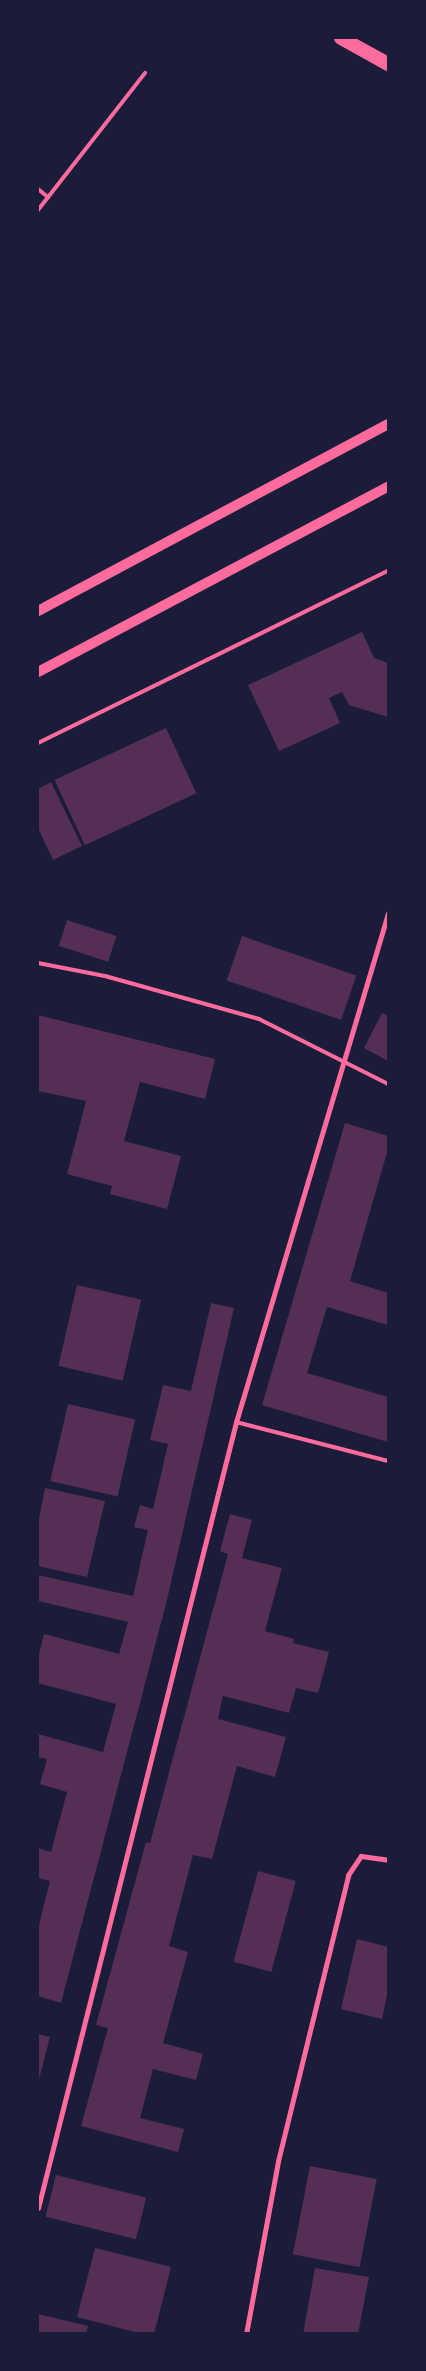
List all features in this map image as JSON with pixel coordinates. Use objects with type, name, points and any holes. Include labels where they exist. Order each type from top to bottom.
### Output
[{"type":"highway","points":[[341,38],[388,64]]},
{"type":"main road","points":[[38,611],[388,424]]},
{"type":"main road","points":[[38,672],[388,487]]},
{"type":"street","points":[[38,2208],[236,1422],[388,913]]},
{"type":"street","points":[[246,2334],[278,2161],[348,1875],[361,1856],[388,1860]]},
{"type":"lane","points":[[38,210],[145,73]]},
{"type":"lane","points":[[38,189],[48,197]]},
{"type":"lane","points":[[38,743],[388,571]]},
{"type":"lane","points":[[38,963],[105,976],[259,1019],[388,1084]]},
{"type":"lane","points":[[236,1422],[388,1461]]},
{"type":"building","points":[[362,632],[374,658],[388,663],[388,717],[349,705],[342,692],[329,698],[340,723],[279,751],[248,685]]},
{"type":"building","points":[[166,728],[196,793],[85,845],[55,780]]},
{"type":"building","points":[[51,782],[82,846],[53,860],[38,828],[38,789]]},
{"type":"building","points":[[67,920],[116,936],[108,962],[59,946]]},
{"type":"building","points":[[242,936],[356,975],[341,1020],[227,980]]},
{"type":"building","points":[[382,1013],[388,1016],[388,1061],[364,1048]]},
{"type":"building","points":[[38,1015],[215,1059],[205,1099],[140,1082],[124,1141],[181,1156],[167,1209],[110,1194],[112,1186],[67,1174],[86,1101],[38,1091]]},
{"type":"building","points":[[345,1123],[388,1136],[388,1149],[350,1281],[388,1293],[388,1325],[327,1307],[307,1373],[388,1397],[388,1442],[262,1405]]},
{"type":"building","points":[[77,1285],[141,1300],[123,1381],[58,1366]]},
{"type":"building","points":[[211,1303],[234,1308],[166,1604],[61,2003],[38,1996],[38,1929],[50,1881],[38,1878],[38,1848],[51,1852],[67,1792],[40,1784],[47,1759],[38,1757],[38,1734],[103,1752],[116,1704],[38,1683],[38,1658],[44,1634],[119,1654],[128,1622],[38,1601],[38,1575],[133,1596],[148,1530],[134,1527],[140,1505],[153,1509],[168,1444],[150,1440],[163,1385],[191,1391]]},
{"type":"building","points":[[68,1404],[135,1420],[117,1496],[50,1481]]},
{"type":"building","points":[[45,1488],[105,1501],[87,1577],[38,1566],[38,1524]]},
{"type":"building","points":[[230,1514],[252,1520],[242,1558],[282,1568],[265,1631],[294,1639],[293,1643],[329,1652],[318,1693],[296,1688],[289,1713],[223,1696],[218,1719],[286,1737],[275,1777],[237,1766],[212,1859],[193,1855],[169,1946],[188,1952],[163,2043],[203,2054],[196,2080],[153,2069],[140,2118],[184,2129],[178,2152],[81,2126],[108,2028],[96,2025],[146,1842],[150,1843],[228,1554],[220,1551]]},
{"type":"building","points":[[258,1871],[296,1881],[271,1972],[234,1962]]},
{"type":"building","points":[[357,1939],[388,1947],[388,1991],[382,2019],[341,2009]]},
{"type":"building","points":[[38,2034],[50,2037],[38,2083]]},
{"type":"building","points":[[310,2166],[377,2179],[360,2267],[293,2254]]},
{"type":"building","points":[[56,2175],[146,2197],[136,2239],[46,2217]]},
{"type":"building","points":[[95,2248],[171,2267],[154,2334],[143,2334],[77,2317]]},
{"type":"building","points":[[315,2268],[369,2277],[358,2334],[303,2334]]},
{"type":"building","points":[[38,2314],[88,2326],[86,2334],[38,2334]]}]
